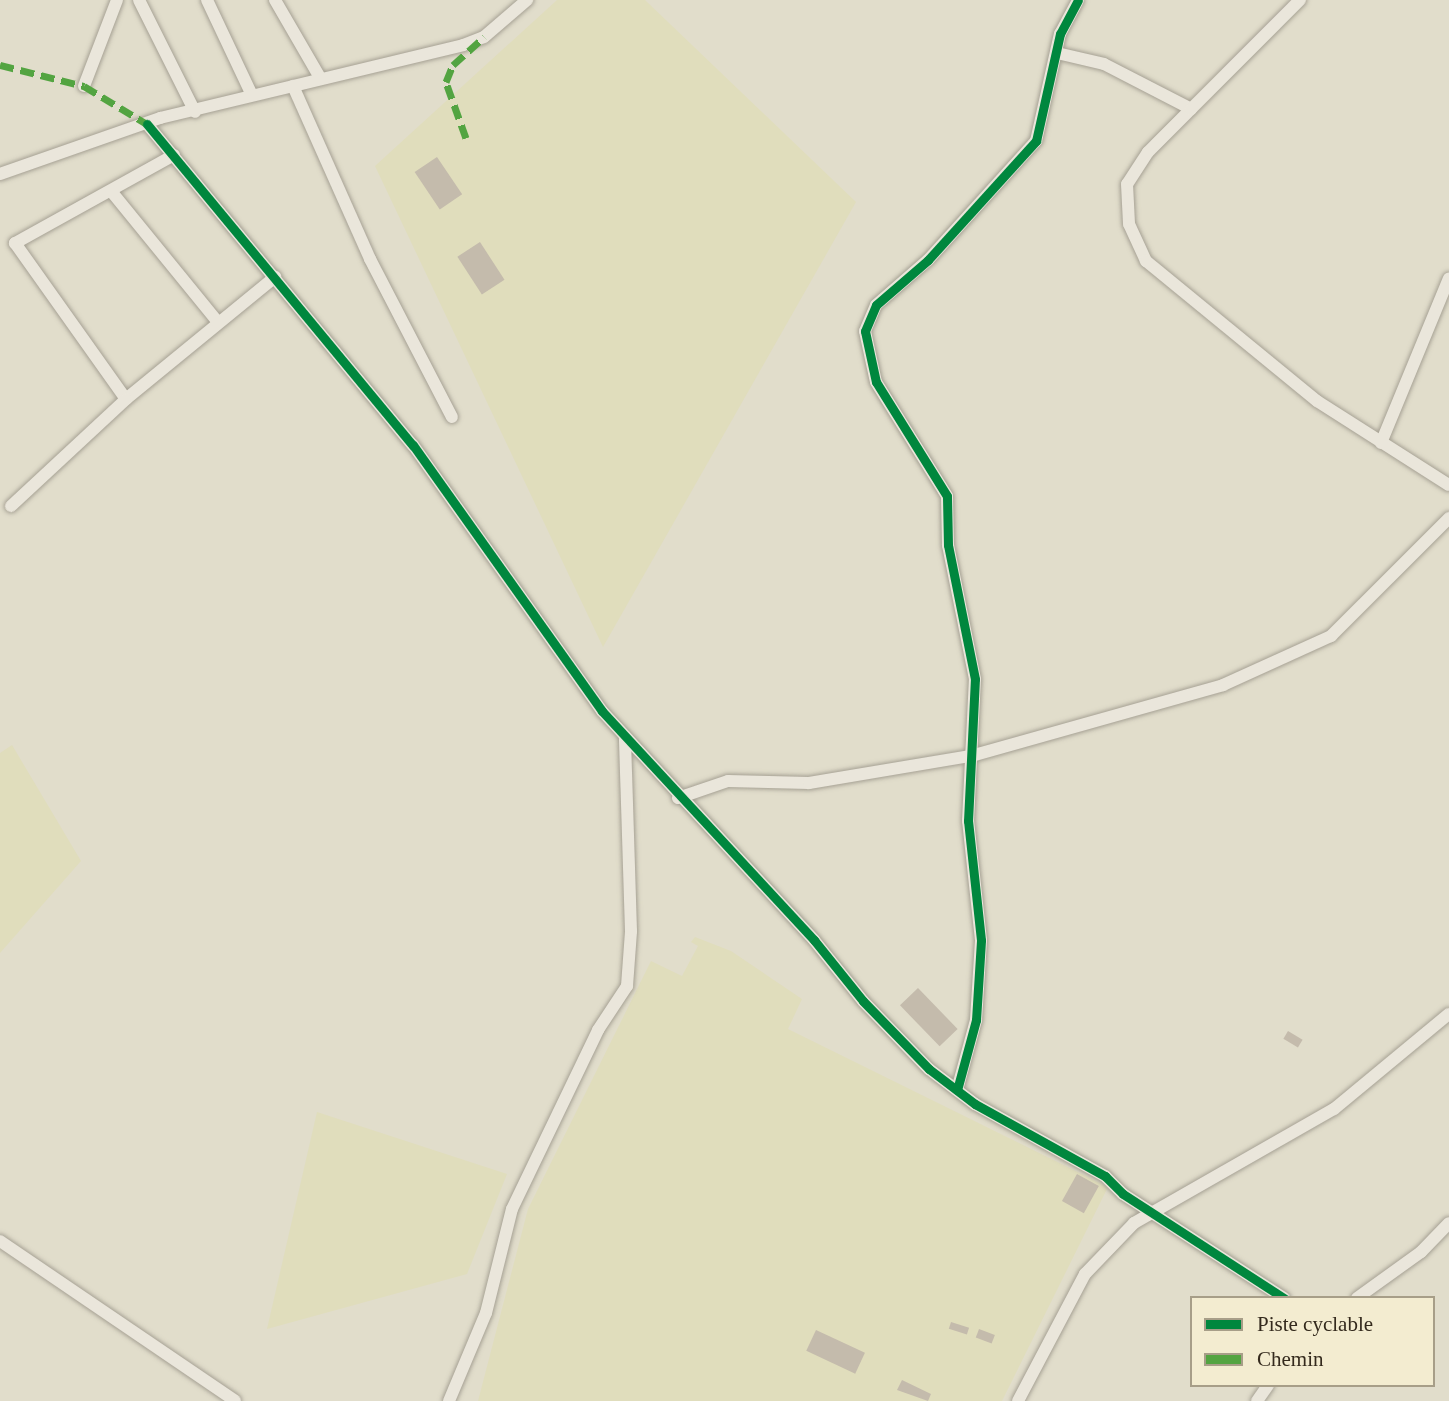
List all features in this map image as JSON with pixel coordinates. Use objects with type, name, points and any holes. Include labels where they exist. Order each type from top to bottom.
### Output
[{"type":"street","points":[[84,86],[117,0]]},
{"type":"street","points":[[139,0],[195,112]]},
{"type":"street","points":[[207,0],[251,93]]},
{"type":"street","points":[[275,0],[319,76]]},
{"type":"street","points":[[0,174],[147,124],[195,112],[251,93],[293,86],[319,76],[474,41],[527,0]]},
{"type":"street","points":[[957,1090],[976,1020],[981,940],[968,821],[975,679],[948,545],[947,496],[876,382],[865,331],[877,305],[928,260],[1036,141],[1057,53],[1078,0]]},
{"type":"street","points":[[1300,0],[1148,152],[1127,184],[1129,224],[1146,261],[1317,401],[1449,485]]},
{"type":"street","points":[[1057,53],[1104,64],[1191,108]]},
{"type":"street","points":[[293,86],[370,259],[452,417]]},
{"type":"street","points":[[147,124],[413,445],[535,622],[625,736],[678,799],[698,810],[863,1001],[957,1090],[1105,1176],[1150,1213],[1281,1296]]},
{"type":"street","points":[[126,399],[15,243],[174,155]]},
{"type":"street","points":[[111,191],[218,322]]},
{"type":"street","points":[[11,506],[126,399],[275,277]]},
{"type":"street","points":[[1381,443],[1449,278]]},
{"type":"street","points":[[678,799],[728,781],[809,783],[971,756],[1018,739],[1113,720],[1292,656],[1331,636],[1449,518]]},
{"type":"street","points":[[449,1401],[486,1313],[512,1209],[598,1030],[626,986],[631,931],[625,736]]},
{"type":"street","points":[[1018,1401],[1085,1274],[1150,1213],[1334,1109],[1449,1014]]},
{"type":"street","points":[[1360,1296],[1422,1252],[1449,1223]]},
{"type":"street","points":[[0,1241],[235,1401]]},
{"type":"shaded area","points":[[557,0],[645,0],[856,202],[603,647],[375,166]]},
{"type":"shaded area","points":[[12,745],[81,861],[0,953],[0,753]]},
{"type":"shaded area","points":[[695,937],[731,951],[802,999],[788,1029],[1108,1187],[1002,1401],[478,1401],[528,1209],[651,961],[682,976],[698,946],[691,942]]},
{"type":"shaded area","points":[[317,1112],[507,1174],[467,1274],[267,1329]]},
{"type":"building","points":[[437,157],[462,194],[440,209],[415,172]]},
{"type":"building","points":[[480,242],[505,280],[482,294],[457,257]]},
{"type":"building","points":[[918,988],[958,1029],[940,1046],[900,1005]]},
{"type":"building","points":[[1288,1031],[1303,1040],[1298,1047],[1283,1039]]},
{"type":"building","points":[[1077,1174],[1099,1186],[1084,1213],[1062,1201]]},
{"type":"building","points":[[951,1322],[969,1328],[967,1335],[949,1329]]},
{"type":"building","points":[[979,1329],[995,1335],[992,1343],[976,1337]]},
{"type":"building","points":[[816,1330],[865,1353],[855,1374],[806,1351]]},
{"type":"building","points":[[902,1380],[931,1394],[928,1401],[897,1390]]},
{"type":"marked path","points":[[466,138],[446,82],[453,65],[484,37]]},
{"type":"marked path","points":[[0,65],[84,86],[147,124]]},
{"type":"cycle path","points":[[957,1090],[976,1020],[981,940],[968,821],[975,679],[948,545],[947,496],[876,382],[865,331],[876,305],[928,260],[1036,141],[1060,34],[1078,0]]},
{"type":"cycle path","points":[[147,124],[413,445],[602,711],[814,940],[863,1001],[929,1069],[975,1104],[1105,1176],[1123,1194],[1281,1296]]}]
